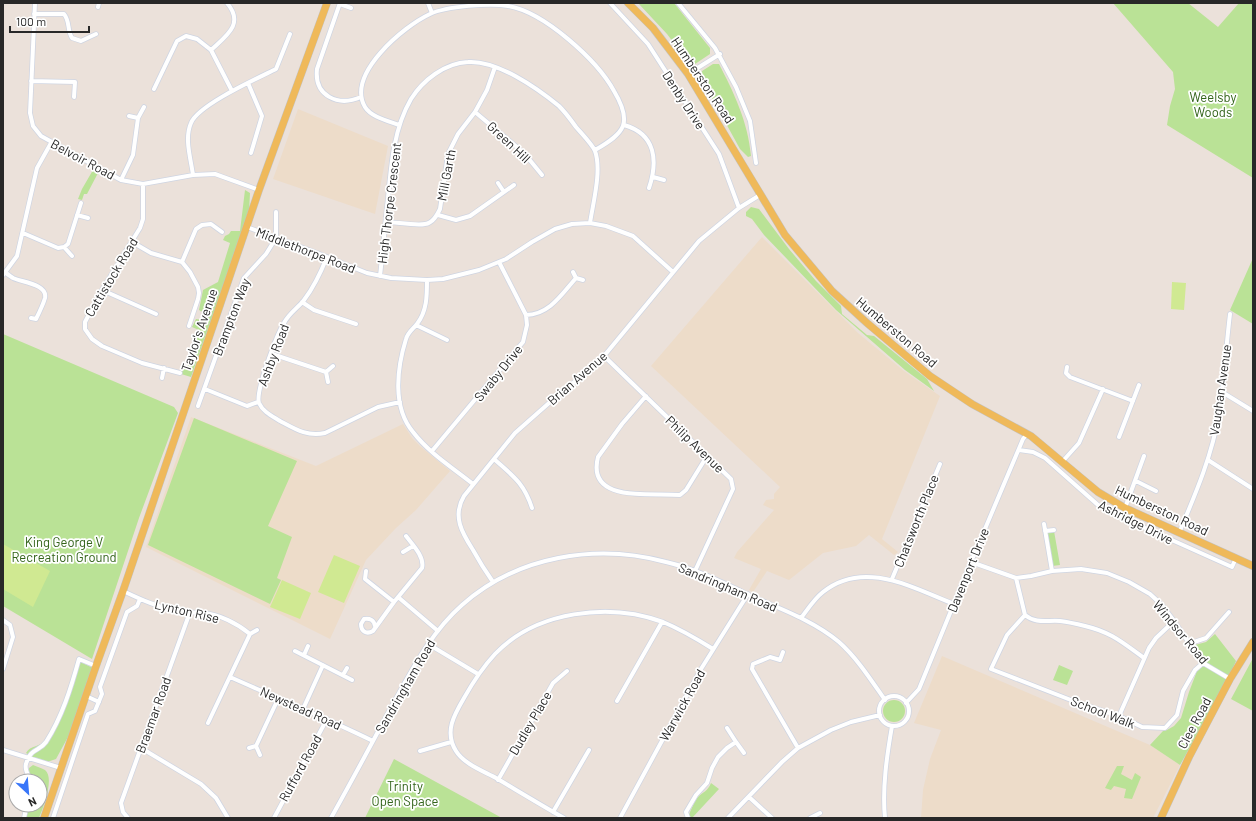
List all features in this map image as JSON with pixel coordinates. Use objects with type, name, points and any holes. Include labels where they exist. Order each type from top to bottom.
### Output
[{"type":"main road","name":"Taylor's Avenue","points":[[44,818],[60,768],[123,591],[259,190],[327,3]]},
{"type":"main road","name":"Humberston Road","points":[[628,3],[653,28],[688,74],[785,235],[832,291],[867,323],[930,376],[972,404],[1028,434],[1098,492],[1125,508],[1253,566]]},
{"type":"main road","name":"Clee Road","points":[[1161,818],[1189,757],[1230,679],[1253,642]]},
{"type":"street","name":"Belvoir Road","points":[[34,3],[30,113],[33,126],[41,136],[51,143],[121,180],[143,184],[193,175],[215,174],[259,190]]},
{"type":"street","points":[[211,50],[231,31],[234,21],[233,10],[227,3]]},
{"type":"street","points":[[351,8],[340,3],[317,69],[317,80],[322,91],[332,99],[350,101],[360,97]]},
{"type":"street","points":[[428,3],[432,13]]},
{"type":"street","name":"Denby Drive","points":[[610,3],[648,44],[719,154],[739,208]]},
{"type":"street","points":[[678,3],[720,54],[750,120],[756,163]]},
{"type":"street","points":[[399,125],[372,114],[366,108],[360,97],[362,83],[369,68],[403,31],[432,13],[473,4],[503,5],[520,9],[534,15],[569,39],[607,78],[625,114],[624,125],[619,132],[612,139],[595,150],[598,178],[590,222]]},
{"type":"street","points":[[34,14],[64,14],[68,18],[69,33],[72,38],[81,41],[96,34]]},
{"type":"street","points":[[193,175],[188,139],[191,122],[205,108],[232,91],[276,69],[290,34]]},
{"type":"street","points":[[154,89],[177,41],[186,36],[197,39],[211,50],[232,91]]},
{"type":"street","points":[[688,74],[720,54]]},
{"type":"street","name":"High Thorpe Crescent","points":[[380,276],[391,167],[399,125],[412,98],[430,77],[440,71],[450,66],[468,62],[481,63],[495,67],[523,80],[560,107],[595,150]]},
{"type":"street","name":"Mill Garth","points":[[386,222],[425,224],[438,215],[448,154],[458,134],[475,112],[487,90],[495,67]]},
{"type":"street","points":[[31,81],[75,82],[74,97]]},
{"type":"street","points":[[248,83],[262,116],[251,153]]},
{"type":"street","points":[[121,180],[133,155],[138,118],[144,107]]},
{"type":"street","name":"Green Hill","points":[[475,112],[524,153],[542,175]]},
{"type":"street","points":[[129,116],[138,118]]},
{"type":"street","points":[[624,125],[638,131],[645,137],[651,146],[654,161],[653,177],[649,188]]},
{"type":"street","points":[[31,318],[36,319],[45,298],[45,293],[34,284],[12,278],[4,274],[17,256],[36,168],[51,143]]},
{"type":"street","points":[[653,177],[664,180]]},
{"type":"street","points":[[498,183],[504,192]]},
{"type":"street","name":"Cattistock Road","points":[[143,184],[143,220],[140,228],[102,290],[85,322],[85,330],[92,339],[102,346],[142,363],[180,373]]},
{"type":"street","points":[[438,215],[456,220],[470,216],[514,185]]},
{"type":"street","name":"Brian Avenue","points":[[493,582],[463,534],[458,514],[460,502],[515,433],[604,356],[699,241],[739,208],[760,195]]},
{"type":"street","points":[[23,233],[58,248],[64,247],[68,244],[81,203]]},
{"type":"street","points":[[276,212],[276,238]]},
{"type":"street","points":[[77,215],[88,218]]},
{"type":"street","name":"Middlethorpe Road","points":[[247,227],[367,273],[380,276],[427,280],[459,276],[499,262],[555,229],[572,224],[590,222],[633,236],[673,272]]},
{"type":"street","points":[[182,262],[196,229],[202,225],[211,224],[222,232]]},
{"type":"street","name":"Brampton Way","points":[[198,406],[244,278],[266,254],[276,238]]},
{"type":"street","points":[[132,242],[151,253],[182,262],[195,282],[199,293],[189,326]]},
{"type":"street","points":[[64,247],[72,256]]},
{"type":"street","name":"Ashby Road","points":[[327,257],[315,284],[302,302],[291,312],[280,330],[260,385],[258,402],[267,414],[297,430],[311,434],[325,432],[378,408],[400,402]]},
{"type":"street","name":"Swaby Drive","points":[[432,451],[518,350],[526,334],[526,315],[499,262]]},
{"type":"street","points":[[573,272],[576,278],[583,280]]},
{"type":"street","points":[[526,315],[534,315],[548,309],[576,278]]},
{"type":"street","points":[[427,280],[427,298],[422,317],[409,332],[406,338],[398,380],[400,402],[405,419],[413,433],[432,451],[473,484]]},
{"type":"street","points":[[102,290],[156,314]]},
{"type":"street","points":[[302,302],[314,310],[356,324]]},
{"type":"street","name":"Vaughan Avenue","points":[[1179,533],[1208,460],[1219,415],[1230,314]]},
{"type":"street","points":[[416,324],[447,340]]},
{"type":"street","points":[[272,354],[326,372]]},
{"type":"street","name":"Philip Avenue","points":[[604,356],[731,479],[733,489],[695,571]]},
{"type":"street","points":[[326,372],[333,366]]},
{"type":"street","points":[[1067,367],[1066,373],[1068,376],[1133,401]]},
{"type":"street","points":[[162,378],[164,368]]},
{"type":"street","points":[[326,372],[328,382]]},
{"type":"street","points":[[1119,437],[1138,385]]},
{"type":"street","points":[[205,389],[247,406],[258,402]]},
{"type":"street","points":[[1062,462],[1079,443],[1102,389]]},
{"type":"street","points":[[1222,392],[1253,411]]},
{"type":"street","points":[[646,396],[622,424],[598,457],[596,463],[598,475],[604,485],[614,491],[625,493],[680,495],[686,490],[707,456]]},
{"type":"street","name":"Davenport Drive","points":[[906,703],[920,689],[971,562],[1023,439],[1028,434]]},
{"type":"street","name":"Ashridge Drive","points":[[1019,450],[1033,452],[1045,458],[1098,504],[1145,528],[1232,567],[1236,558]]},
{"type":"street","points":[[1125,508],[1144,456]]},
{"type":"street","points":[[494,459],[521,484],[529,498],[532,508]]},
{"type":"street","points":[[1208,460],[1253,489]]},
{"type":"street","name":"Chatsworth Place","points":[[892,579],[940,464]]},
{"type":"street","points":[[1136,481],[1156,491]]},
{"type":"street","points":[[1044,524],[1052,571]]},
{"type":"street","points":[[1045,531],[1054,530]]},
{"type":"street","points":[[375,626],[420,570],[422,565],[420,557],[406,536]]},
{"type":"street","points":[[403,552],[413,546]]},
{"type":"street","name":"Sandringham Road","points":[[332,818],[415,664],[438,631],[461,606],[493,582],[517,570],[548,560],[581,554],[610,553],[639,556],[695,571],[801,618],[821,629],[845,648],[884,700]]},
{"type":"street","name":"Windsor Road","points":[[971,562],[1016,578],[1052,571],[1081,569],[1108,573],[1129,582],[1150,594],[1162,605],[1204,662],[1230,679]]},
{"type":"street","points":[[366,571],[365,579],[394,602]]},
{"type":"street","points":[[801,618],[814,600],[823,592],[834,585],[862,576],[892,579],[954,604]]},
{"type":"street","points":[[1016,578],[1025,616],[1038,621],[1061,621],[1100,630],[1115,637],[1144,658]]},
{"type":"street","name":"Lynton Rise","points":[[123,591],[140,599],[178,611],[205,613],[218,616],[246,630],[250,634]]},
{"type":"street","name":"Warwick Road","points":[[620,818],[698,675],[748,594]]},
{"type":"street","points":[[398,597],[438,631]]},
{"type":"street","points":[[53,818],[88,714],[95,711],[102,694],[100,688],[127,612],[137,606],[140,599]]},
{"type":"street","name":"Braemar Road","points":[[128,818],[123,812],[121,803],[190,612]]},
{"type":"street","points":[[564,818],[462,759],[451,742],[450,731],[452,718],[478,674],[496,653],[510,641],[526,631],[555,619],[588,613],[610,612],[637,615],[662,622],[684,632],[714,649]]},
{"type":"street","points":[[1191,643],[1206,638],[1229,612]]},
{"type":"street","name":"School Walk","points":[[1025,616],[1007,635],[991,669],[1076,702],[1118,716],[1142,727],[1165,728],[1177,716],[1183,691],[1195,670],[1204,662]]},
{"type":"street","points":[[3,620],[10,625],[14,637],[3,669]]},
{"type":"street","points":[[1118,716],[1149,648],[1156,638],[1174,621]]},
{"type":"street","points":[[617,701],[662,622]]},
{"type":"street","points":[[208,722],[250,634],[257,630]]},
{"type":"street","points":[[428,644],[478,674]]},
{"type":"street","points":[[304,655],[308,646]]},
{"type":"street","points":[[295,651],[352,680]]},
{"type":"street","points":[[783,652],[780,660],[770,657],[753,664],[752,669],[798,748]]},
{"type":"street","points":[[28,773],[26,764],[32,751],[45,743],[62,712],[79,659],[96,666]]},
{"type":"street","points":[[302,709],[323,665]]},
{"type":"street","points":[[343,676],[347,668]]},
{"type":"street","name":"Dudley Place","points":[[498,780],[553,684],[567,671]]},
{"type":"street","name":"Newstead Road","points":[[230,677],[327,719],[373,741]]},
{"type":"street","points":[[86,696],[98,702]]},
{"type":"street","points":[[894,696],[906,703],[909,712],[908,717],[902,724],[892,726],[884,722],[880,715],[880,707],[884,700],[894,696]]},
{"type":"street","points":[[249,748],[256,746],[278,699]]},
{"type":"street","points":[[728,818],[782,762],[798,748],[831,730],[851,722],[880,715]]},
{"type":"street","name":"Rufford Road","points":[[274,818],[327,719]]},
{"type":"street","points":[[885,818],[885,788],[892,726]]},
{"type":"street","points":[[727,728],[744,753]]},
{"type":"street","points":[[420,751],[451,742]]},
{"type":"street","points":[[688,818],[686,812],[687,809],[696,795],[707,783],[714,762],[722,752],[736,742]]},
{"type":"street","points":[[256,746],[260,755]]},
{"type":"street","points":[[141,748],[202,784],[216,798],[228,818]]},
{"type":"street","points":[[3,750],[60,768]]},
{"type":"street","points":[[553,812],[589,750]]},
{"type":"street","points":[[749,796],[772,818]]},
{"type":"street","points":[[810,818],[820,813]]},
{"type":"shaded area","points":[[298,109],[388,146],[375,214],[273,179]]},
{"type":"shaded area","points":[[762,237],[858,333],[904,371],[940,396],[882,539],[898,552],[894,555],[869,535],[856,546],[823,553],[789,580],[767,571],[753,592],[749,590],[761,569],[734,558],[737,552],[774,510],[763,505],[766,500],[774,499],[774,494],[780,487],[651,366]]},
{"type":"shaded area","points":[[191,417],[316,466],[403,424],[412,438],[421,447],[450,471],[416,510],[396,528],[366,560],[330,639],[146,547]]},
{"type":"shaded area","points":[[942,656],[1150,745],[1180,765],[1153,818],[921,818],[923,790],[930,759],[941,730],[914,723]]},
{"type":"green space","points":[[638,3],[674,3],[710,48],[710,54],[695,64],[689,63],[667,34]]},
{"type":"green space","name":"Weelsby Woods","points":[[1113,3],[1188,3],[1218,27],[1239,3],[1253,3],[1253,178],[1167,125],[1175,89],[1173,72]]},
{"type":"green space","points":[[713,64],[719,64],[740,108],[747,131],[751,156],[748,157],[740,149],[701,78],[702,71]]},
{"type":"green space","points":[[93,170],[98,173],[87,194],[84,194],[82,200],[78,199],[82,189]]},
{"type":"green space","points":[[245,190],[250,193],[249,212],[191,377],[181,374],[183,369],[187,369],[199,330],[192,327],[196,319],[203,320],[206,314],[199,310],[203,290],[218,282],[230,243],[223,240],[231,231],[240,231]]},
{"type":"green space","points":[[751,207],[759,209],[789,249],[816,281],[841,306],[842,314],[867,335],[874,336],[927,379],[934,391],[905,370],[836,310],[764,235],[752,219],[746,216],[746,212]]},
{"type":"green space","points":[[1253,258],[1253,324],[1230,310]]},
{"type":"green space","points":[[1172,282],[1186,283],[1184,310],[1171,309]]},
{"type":"green space","name":"King George V Recreation Ground","points":[[3,334],[174,407],[178,413],[139,518],[92,659],[3,606]]},
{"type":"green space","points":[[194,418],[297,461],[268,526],[292,537],[277,578],[281,580],[270,604],[148,545]]},
{"type":"green space","points":[[1054,531],[1060,565],[1052,566],[1046,533]]},
{"type":"green space","points":[[3,544],[50,571],[33,607],[3,589]]},
{"type":"green space","points":[[334,555],[360,566],[344,603],[318,592]]},
{"type":"green space","points":[[282,580],[311,593],[300,619],[270,607]]},
{"type":"green space","points":[[1215,634],[1236,661],[1227,681],[1180,765],[1150,745],[1163,731],[1174,726],[1181,718],[1197,671],[1207,661],[1195,645],[1206,642]]},
{"type":"green space","points":[[1253,658],[1253,711],[1231,699]]},
{"type":"green space","points":[[77,660],[93,668],[68,737],[56,759],[44,763],[26,753],[28,750],[46,740],[56,722]]},
{"type":"green space","points":[[1059,665],[1073,671],[1067,685],[1053,680]]},
{"type":"green space","points":[[894,700],[902,703],[905,711],[902,719],[894,722],[886,719],[883,711],[886,703]]},
{"type":"green space","name":"Trinity Open Space","points":[[394,759],[502,818],[365,818]]},
{"type":"green space","points":[[33,765],[45,770],[47,773],[29,773],[29,768]]},
{"type":"green space","points":[[1117,766],[1124,766],[1121,774],[1132,780],[1135,773],[1141,777],[1132,799],[1124,798],[1126,789],[1114,786],[1111,790],[1105,788]]},
{"type":"green space","points":[[48,774],[49,779],[48,790]]},
{"type":"green space","points":[[711,783],[719,789],[692,818],[689,815],[695,801],[707,790]]},
{"type":"green space","points":[[27,813],[41,813],[39,818],[26,818]]}]
